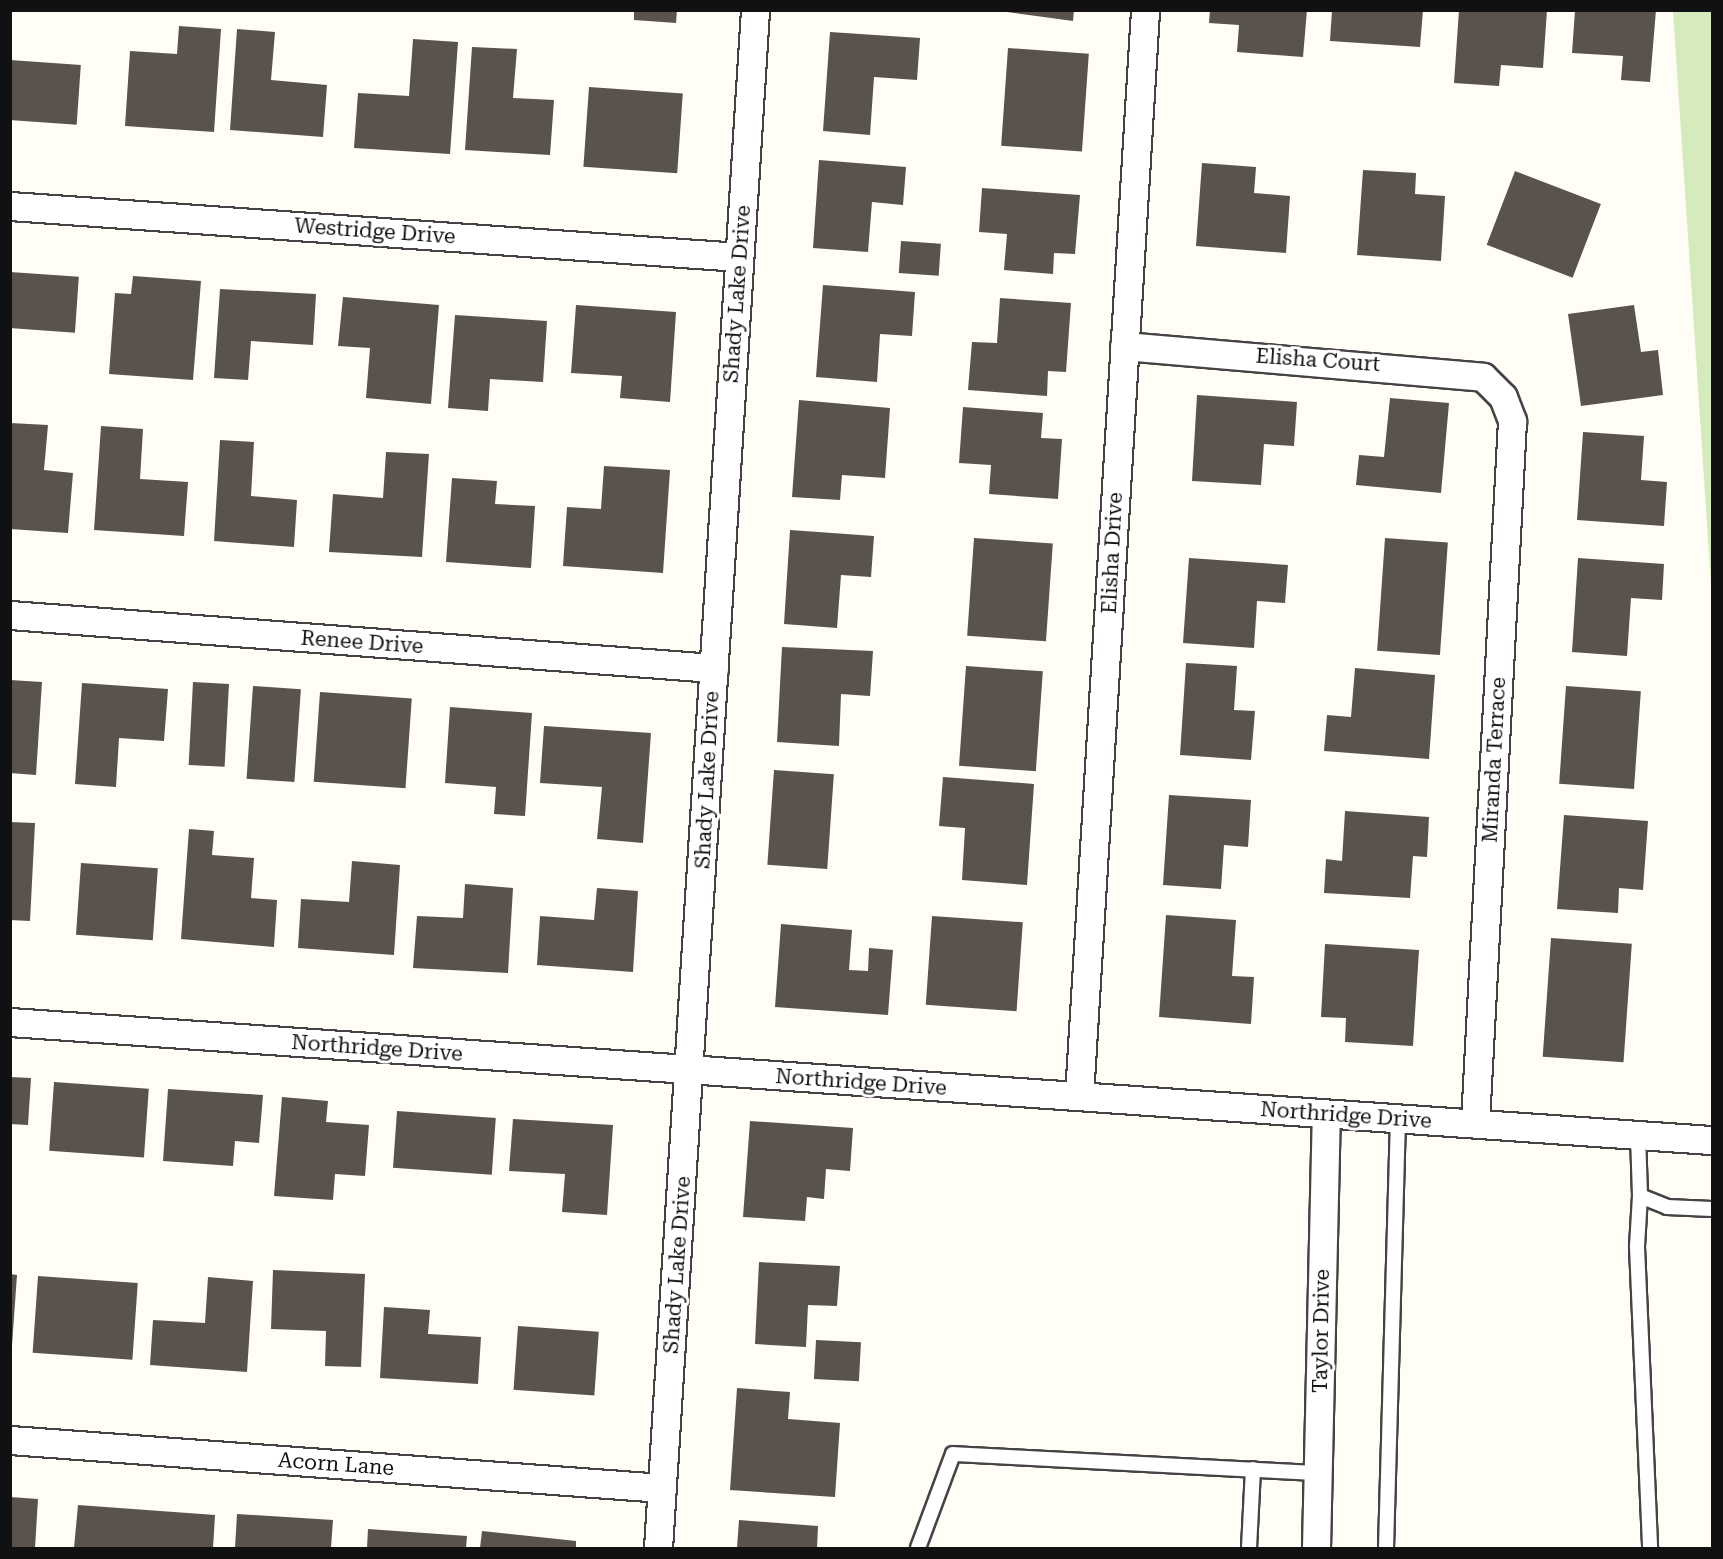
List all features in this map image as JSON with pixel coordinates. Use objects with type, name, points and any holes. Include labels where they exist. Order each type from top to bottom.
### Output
[{"type":"street","name":"Shady Lake Drive","points":[[658,1548],[691,1070],[755,10]]},
{"type":"street","name":"Elisha Drive","points":[[1079,1096],[1145,10]]},
{"type":"street","name":"Westridge Drive","points":[[10,206],[739,257]]},
{"type":"street","name":"Elisha Court","points":[[1124,346],[1483,377],[1503,397]]},
{"type":"street","name":"Miranda Terrace","points":[[1475,1124],[1512,421],[1503,397]]},
{"type":"street","name":"Renee Drive","points":[[10,615],[714,668]]},
{"type":"street","name":"Northridge Drive","points":[[10,1022],[1713,1140]]},
{"type":"street","name":"Taylor Drive","points":[[1316,1548],[1326,1113]]},
{"type":"street","name":"Acorn Lane","points":[[10,1440],[662,1488]]},
{"type":"lane","points":[[1386,1548],[1398,1119]]},
{"type":"lane","points":[[1638,1135],[1640,1196],[1637,1247],[1650,1548]]},
{"type":"lane","points":[[1640,1196],[1667,1207],[1713,1209]]},
{"type":"lane","points":[[918,1548],[952,1454],[1318,1473]]},
{"type":"lane","points":[[1250,1548],[1253,1469]]},
{"type":"green space","points":[[1673,11],[1712,11],[1712,599]]},
{"type":"building","points":[[634,10],[677,10],[676,23],[634,20]]},
{"type":"building","points":[[992,10],[1074,10],[1073,21]]},
{"type":"building","points":[[1210,10],[1307,10],[1303,57],[1237,52],[1239,25],[1209,23]]},
{"type":"building","points":[[1332,10],[1423,10],[1420,47],[1330,41]]},
{"type":"building","points":[[1459,10],[1547,10],[1543,68],[1501,65],[1499,86],[1454,83]]},
{"type":"building","points":[[1575,10],[1656,10],[1650,82],[1621,80],[1623,56],[1572,53]]},
{"type":"building","points":[[179,26],[221,29],[214,132],[125,126],[130,51],[177,54]]},
{"type":"building","points":[[237,29],[275,32],[271,80],[327,85],[323,137],[230,130]]},
{"type":"building","points":[[830,32],[920,38],[917,80],[874,77],[870,135],[823,131]]},
{"type":"building","points":[[413,39],[458,42],[450,154],[354,148],[358,93],[409,96]]},
{"type":"building","points":[[472,47],[517,49],[513,98],[554,100],[550,155],[465,150]]},
{"type":"building","points":[[1008,48],[1089,54],[1082,151],[1001,146]]},
{"type":"building","points":[[10,60],[81,65],[77,125],[10,120]]},
{"type":"building","points":[[589,87],[683,94],[677,173],[583,167]]},
{"type":"building","points":[[819,160],[906,167],[903,205],[872,202],[868,252],[813,248]]},
{"type":"building","points":[[1202,163],[1256,167],[1254,193],[1290,196],[1286,253],[1196,246]]},
{"type":"building","points":[[1363,170],[1416,173],[1415,194],[1445,196],[1441,261],[1357,255]]},
{"type":"building","points":[[1515,171],[1601,204],[1573,278],[1487,245]]},
{"type":"building","points":[[982,188],[1080,195],[1075,254],[1054,253],[1053,274],[1004,270],[1007,234],[979,232]]},
{"type":"building","points":[[901,241],[941,244],[939,276],[899,273]]},
{"type":"building","points":[[10,272],[79,277],[75,333],[10,328]]},
{"type":"building","points":[[133,276],[201,281],[193,380],[109,374],[115,293],[131,294]]},
{"type":"building","points":[[823,285],[915,292],[912,336],[880,334],[877,382],[816,377]]},
{"type":"building","points":[[220,289],[316,294],[313,345],[251,341],[248,380],[214,378]]},
{"type":"building","points":[[343,297],[439,305],[431,404],[366,398],[370,348],[338,346]]},
{"type":"building","points":[[1000,298],[1071,303],[1066,372],[1048,371],[1047,396],[968,390],[972,342],[997,343]]},
{"type":"building","points":[[576,305],[676,312],[670,402],[620,398],[622,376],[571,373]]},
{"type":"building","points":[[1634,305],[1641,352],[1658,350],[1663,395],[1581,406],[1568,314]]},
{"type":"building","points":[[455,315],[547,321],[543,382],[490,379],[488,411],[448,408]]},
{"type":"building","points":[[1197,395],[1297,402],[1294,446],[1264,444],[1261,485],[1192,481]]},
{"type":"building","points":[[1390,398],[1449,403],[1441,493],[1356,485],[1359,455],[1384,457]]},
{"type":"building","points":[[799,400],[890,408],[885,478],[842,475],[840,500],[792,497]]},
{"type":"building","points":[[963,407],[1043,413],[1041,438],[1062,439],[1058,499],[989,494],[991,465],[959,463]]},
{"type":"building","points":[[10,423],[48,425],[44,470],[73,473],[68,533],[10,529]]},
{"type":"building","points":[[101,426],[143,429],[140,479],[188,482],[184,536],[94,530]]},
{"type":"building","points":[[1583,432],[1644,436],[1641,480],[1667,482],[1664,526],[1577,520]]},
{"type":"building","points":[[220,440],[254,442],[251,496],[297,500],[294,547],[214,541]]},
{"type":"building","points":[[386,452],[429,454],[422,557],[329,552],[333,494],[383,498]]},
{"type":"building","points":[[604,466],[670,470],[663,573],[563,566],[567,507],[601,509]]},
{"type":"building","points":[[452,478],[497,481],[495,504],[535,506],[531,568],[446,562]]},
{"type":"building","points":[[790,530],[874,536],[871,577],[841,575],[837,628],[784,624]]},
{"type":"building","points":[[974,538],[1053,544],[1046,641],[967,636]]},
{"type":"building","points":[[1385,538],[1448,542],[1440,655],[1377,651]]},
{"type":"building","points":[[1189,558],[1288,565],[1285,603],[1257,601],[1254,648],[1183,643]]},
{"type":"building","points":[[1578,558],[1664,564],[1662,600],[1631,598],[1627,656],[1572,652]]},
{"type":"building","points":[[782,647],[873,651],[870,696],[841,694],[839,746],[777,742]]},
{"type":"building","points":[[1186,663],[1237,666],[1234,710],[1255,711],[1251,760],[1180,755]]},
{"type":"building","points":[[966,666],[1043,671],[1036,771],[959,766]]},
{"type":"building","points":[[1355,668],[1435,675],[1429,759],[1324,751],[1327,715],[1351,717]]},
{"type":"building","points":[[10,680],[42,682],[36,775],[10,773]]},
{"type":"building","points":[[193,682],[229,684],[225,767],[189,765]]},
{"type":"building","points":[[82,683],[168,689],[164,741],[119,738],[116,787],[75,784]]},
{"type":"building","points":[[253,686],[301,689],[294,782],[247,779]]},
{"type":"building","points":[[1566,686],[1641,691],[1634,789],[1559,784]]},
{"type":"building","points":[[320,692],[412,698],[405,788],[314,782]]},
{"type":"building","points":[[450,707],[532,713],[525,816],[494,814],[496,787],[445,783]]},
{"type":"building","points":[[544,726],[651,733],[643,843],[597,839],[602,787],[540,783]]},
{"type":"building","points":[[774,770],[834,774],[827,869],[767,865]]},
{"type":"building","points":[[943,777],[1034,784],[1027,885],[962,880],[965,828],[939,826]]},
{"type":"building","points":[[1169,795],[1251,800],[1248,847],[1224,845],[1221,889],[1163,885]]},
{"type":"building","points":[[1345,811],[1429,817],[1427,857],[1413,856],[1410,898],[1324,893],[1326,859],[1342,861]]},
{"type":"building","points":[[1564,815],[1648,821],[1643,890],[1619,888],[1618,913],[1557,909]]},
{"type":"building","points":[[10,822],[35,823],[30,921],[10,920]]},
{"type":"building","points":[[189,829],[214,831],[212,855],[254,858],[251,898],[277,900],[274,947],[181,939]]},
{"type":"building","points":[[352,861],[400,865],[394,955],[298,948],[301,899],[349,902]]},
{"type":"building","points":[[81,863],[158,868],[153,940],[76,935]]},
{"type":"building","points":[[465,884],[513,888],[508,973],[413,968],[417,916],[463,918]]},
{"type":"building","points":[[597,888],[638,891],[633,972],[537,965],[540,916],[594,920]]},
{"type":"building","points":[[1166,915],[1236,920],[1232,976],[1254,977],[1251,1024],[1159,1017]]},
{"type":"building","points":[[932,916],[1023,922],[1017,1011],[926,1005]]},
{"type":"building","points":[[781,924],[852,930],[849,970],[868,971],[869,948],[893,950],[888,1015],[775,1007]]},
{"type":"building","points":[[1551,938],[1632,944],[1624,1062],[1543,1057]]},
{"type":"building","points":[[1325,944],[1419,950],[1413,1046],[1345,1042],[1346,1018],[1321,1017]]},
{"type":"building","points":[[10,1077],[31,1078],[28,1125],[10,1124]]},
{"type":"building","points":[[54,1082],[149,1089],[144,1157],[49,1151]]},
{"type":"building","points":[[168,1089],[263,1095],[259,1143],[235,1141],[233,1166],[163,1161]]},
{"type":"building","points":[[282,1097],[328,1101],[326,1122],[369,1125],[365,1176],[335,1174],[333,1200],[274,1196]]},
{"type":"building","points":[[397,1111],[496,1118],[492,1175],[393,1168]]},
{"type":"building","points":[[513,1119],[613,1125],[607,1215],[562,1212],[565,1174],[509,1171]]},
{"type":"building","points":[[750,1121],[853,1128],[850,1171],[826,1169],[824,1199],[807,1197],[805,1221],[743,1217]]},
{"type":"building","points":[[759,1262],[840,1266],[837,1306],[808,1305],[806,1347],[755,1344]]},
{"type":"building","points":[[273,1270],[365,1274],[361,1367],[325,1366],[326,1331],[271,1329]]},
{"type":"building","points":[[10,1274],[17,1275],[12,1345],[10,1345]]},
{"type":"building","points":[[38,1276],[138,1283],[132,1360],[33,1353]]},
{"type":"building","points":[[208,1277],[253,1281],[247,1372],[150,1365],[153,1320],[205,1323]]},
{"type":"building","points":[[384,1307],[430,1310],[428,1334],[481,1337],[478,1384],[380,1378]]},
{"type":"building","points":[[518,1326],[599,1332],[594,1395],[514,1390]]},
{"type":"building","points":[[816,1340],[861,1342],[859,1381],[814,1379]]},
{"type":"building","points":[[737,1388],[790,1392],[788,1419],[840,1423],[835,1497],[730,1490]]},
{"type":"building","points":[[10,1497],[38,1499],[35,1548],[10,1548]]},
{"type":"building","points":[[78,1505],[215,1515],[213,1548],[74,1548]]},
{"type":"building","points":[[237,1514],[333,1520],[331,1548],[235,1548]]},
{"type":"building","points":[[739,1520],[818,1526],[817,1548],[737,1548]]},
{"type":"building","points":[[368,1529],[467,1536],[466,1548],[367,1548]]},
{"type":"building","points":[[482,1531],[576,1541],[576,1548],[480,1548]]}]
